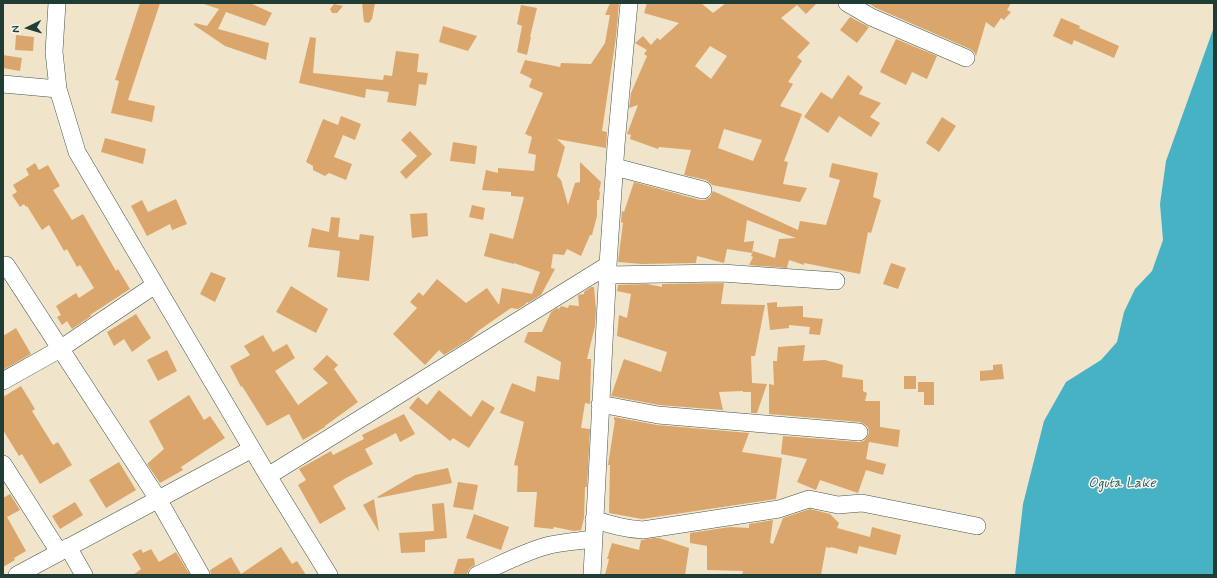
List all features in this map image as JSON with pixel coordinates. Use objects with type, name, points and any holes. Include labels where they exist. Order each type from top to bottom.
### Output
[{"type":"street","points":[[57,3],[54,52],[58,89],[77,152],[268,476],[329,575]]},
{"type":"street","points":[[592,575],[607,270],[629,3]]},
{"type":"street","points":[[847,3],[871,17],[966,58]]},
{"type":"street","points":[[3,84],[58,89]]},
{"type":"street","points":[[615,167],[703,190]]},
{"type":"street","points":[[6,265],[158,499],[202,575]]},
{"type":"street","points":[[268,476],[607,270],[722,273],[836,282]]},
{"type":"street","points":[[3,382],[60,349],[155,285]]},
{"type":"street","points":[[600,404],[658,415],[859,432]]},
{"type":"street","points":[[17,575],[252,449]]},
{"type":"street","points":[[3,464],[64,550],[84,575]]},
{"type":"street","points":[[594,519],[619,527],[643,530],[779,509],[809,499],[838,505],[862,503],[977,526]]},
{"type":"street","points":[[477,575],[533,550],[562,543],[593,540]]},
{"type":"water","name":"Oguta Lake","points":[[1214,27],[1214,575],[1015,575],[1023,504],[1044,421],[1066,382],[1101,360],[1117,342],[1124,312],[1135,289],[1152,271],[1163,240],[1160,204],[1166,161]]},
{"type":"building","points":[[140,3],[160,3],[128,100],[155,106],[152,122],[111,113],[119,81],[115,80]]},
{"type":"building","points":[[250,3],[272,13],[265,26],[226,12],[218,29],[269,43],[266,60],[225,46],[194,25],[195,23],[207,26],[219,9],[204,4]]},
{"type":"building","points":[[362,3],[375,3],[372,19],[369,23],[364,22]]},
{"type":"building","points":[[610,3],[619,3],[616,37],[602,131],[607,132],[606,148],[557,139],[565,147],[557,176],[561,180],[568,205],[575,183],[580,182],[580,162],[601,182],[599,200],[597,200],[597,216],[592,235],[590,235],[581,256],[567,249],[564,255],[553,254],[551,268],[555,269],[541,295],[528,303],[526,302],[526,304],[518,309],[511,308],[478,331],[470,339],[444,355],[439,350],[425,365],[393,334],[417,308],[410,302],[419,292],[423,296],[437,279],[466,303],[487,288],[499,305],[502,288],[532,294],[540,272],[514,263],[484,256],[490,233],[513,239],[524,197],[511,196],[511,192],[482,190],[486,170],[498,173],[498,168],[534,171],[536,155],[528,153],[532,137],[525,134],[543,93],[529,87],[532,79],[520,73],[525,60],[560,67],[561,63],[591,64],[605,43],[610,15],[605,15]]},
{"type":"building","points":[[647,3],[701,3],[713,13],[726,3],[817,3],[806,14],[797,5],[781,18],[810,43],[797,57],[802,61],[788,82],[793,84],[780,106],[802,114],[784,161],[788,162],[783,184],[807,188],[800,202],[712,185],[706,180],[684,175],[691,150],[659,147],[658,149],[630,139],[631,135],[627,134],[638,105],[629,108],[631,93],[647,56],[644,54],[647,50],[635,43],[643,36],[651,45],[657,38],[660,40],[679,23],[644,13]],"holes":[[[710,46],[727,56],[711,79],[695,66]],[[724,129],[762,140],[753,161],[718,148]]]},
{"type":"building","points":[[868,3],[1011,3],[1007,10],[1011,12],[1004,20],[1001,18],[994,28],[986,22],[976,56],[970,49],[876,8]]},
{"type":"building","points":[[334,4],[343,6],[337,13],[332,13],[330,9]]},
{"type":"building","points":[[521,5],[537,8],[527,55],[517,52],[522,26],[517,24]]},
{"type":"building","points":[[850,17],[869,27],[857,43],[840,30]]},
{"type":"building","points":[[1061,18],[1119,46],[1114,58],[1074,40],[1072,45],[1053,36]]},
{"type":"building","points":[[443,26],[477,36],[468,51],[439,42]]},
{"type":"building","points":[[16,35],[34,37],[33,51],[15,50]]},
{"type":"building","points":[[310,37],[316,38],[313,73],[383,80],[384,75],[392,76],[396,51],[419,54],[417,72],[428,73],[426,85],[419,84],[416,106],[387,102],[389,92],[366,89],[365,98],[299,83]]},
{"type":"building","points":[[896,39],[937,56],[927,79],[912,72],[906,85],[880,72]]},
{"type":"building","points":[[3,55],[22,58],[20,71],[3,68]]},
{"type":"building","points":[[848,75],[863,87],[859,94],[881,103],[870,117],[880,123],[871,137],[839,116],[828,133],[804,117],[821,92],[832,99]]},
{"type":"building","points":[[341,116],[361,124],[355,140],[343,135],[334,157],[352,164],[346,180],[329,173],[325,176],[313,170],[313,166],[306,162],[323,119],[338,125]]},
{"type":"building","points":[[942,117],[956,126],[939,152],[926,143]]},
{"type":"building","points":[[410,131],[432,154],[406,179],[400,172],[417,156],[401,140]]},
{"type":"building","points":[[105,138],[146,149],[143,164],[101,152]]},
{"type":"building","points":[[453,142],[477,146],[475,164],[450,161]]},
{"type":"building","points":[[35,163],[39,170],[48,165],[60,186],[53,190],[72,220],[83,214],[116,271],[118,269],[130,289],[90,315],[91,316],[72,329],[67,321],[62,325],[57,317],[61,315],[56,306],[76,293],[79,298],[94,288],[80,265],[77,267],[67,249],[64,251],[49,225],[42,230],[27,206],[26,207],[24,204],[20,207],[12,195],[17,192],[13,185],[29,175],[26,169]]},
{"type":"building","points":[[832,163],[878,173],[873,197],[881,200],[871,233],[868,232],[860,274],[804,263],[804,265],[789,260],[787,268],[749,265],[753,257],[751,256],[753,251],[775,258],[779,239],[796,238],[747,220],[744,242],[754,241],[752,253],[727,249],[724,263],[697,256],[696,263],[642,264],[618,262],[623,223],[621,222],[622,211],[624,212],[634,182],[700,200],[705,200],[710,197],[713,191],[798,230],[800,221],[826,225],[840,180],[829,177]]},
{"type":"building","points":[[176,199],[187,224],[172,230],[170,224],[147,236],[131,206],[142,200],[148,212]]},
{"type":"building","points":[[472,205],[485,208],[483,220],[469,217]]},
{"type":"building","points":[[427,213],[428,236],[412,238],[410,214]]},
{"type":"building","points":[[331,217],[340,218],[338,237],[359,240],[360,234],[374,236],[369,281],[337,277],[340,251],[308,247],[312,228],[329,232]]},
{"type":"building","points":[[891,263],[906,268],[898,289],[883,284]]},
{"type":"building","points":[[211,272],[226,278],[215,302],[200,294]]},
{"type":"building","points":[[724,283],[721,304],[765,305],[755,356],[751,356],[752,383],[767,384],[757,413],[751,413],[751,392],[743,391],[719,392],[723,410],[659,405],[611,396],[624,359],[661,372],[667,352],[617,336],[619,315],[627,318],[631,294],[617,291],[618,285],[647,284],[662,287],[662,284]]},
{"type":"building","points":[[291,286],[328,309],[316,333],[276,312]]},
{"type":"building","points":[[591,287],[594,287],[596,308],[595,326],[587,359],[591,359],[590,404],[585,403],[581,428],[590,429],[584,518],[581,530],[574,531],[554,527],[553,529],[534,527],[537,492],[517,492],[518,466],[514,465],[524,422],[500,413],[512,383],[535,392],[537,376],[559,380],[561,362],[524,342],[528,332],[542,332],[551,312],[557,308],[559,309],[561,306],[568,308],[569,305],[579,306],[578,295],[584,294],[584,292]]},
{"type":"building","points":[[777,302],[777,307],[803,306],[803,317],[823,319],[820,335],[809,334],[810,327],[789,325],[789,328],[770,330],[767,303]]},
{"type":"building","points":[[136,314],[151,338],[132,352],[124,339],[114,346],[107,332]]},
{"type":"building","points":[[16,328],[31,354],[3,370],[3,336]]},
{"type":"building","points":[[263,335],[273,352],[287,344],[295,358],[275,371],[298,405],[328,383],[313,369],[327,355],[338,365],[334,369],[358,402],[325,427],[303,440],[289,414],[267,426],[242,386],[241,387],[230,366],[250,355],[244,346]]},
{"type":"building","points":[[805,345],[803,361],[825,360],[843,365],[842,377],[863,380],[863,391],[867,393],[865,401],[880,401],[880,427],[900,430],[898,447],[869,442],[866,459],[886,464],[883,475],[866,470],[858,493],[820,480],[816,490],[797,482],[807,459],[781,454],[783,436],[859,442],[864,441],[869,433],[868,427],[860,422],[769,414],[769,384],[774,385],[773,361],[777,361],[778,347]]},
{"type":"building","points":[[167,350],[177,371],[158,381],[147,360]]},
{"type":"building","points":[[1002,364],[1004,379],[980,381],[980,371],[993,370],[993,365]]},
{"type":"building","points":[[904,376],[916,376],[916,389],[904,389]]},
{"type":"building","points":[[918,382],[934,382],[934,405],[924,405],[924,392],[918,392]]},
{"type":"building","points":[[21,386],[35,409],[32,411],[53,445],[58,442],[72,465],[40,484],[22,454],[19,456],[3,430],[3,397]]},
{"type":"building","points":[[439,390],[471,417],[482,400],[495,408],[469,448],[453,438],[450,441],[409,408],[418,397],[427,405]]},
{"type":"building","points":[[189,395],[204,420],[210,416],[225,438],[181,467],[183,470],[160,483],[147,464],[164,449],[149,421]]},
{"type":"building","points":[[404,414],[415,434],[400,442],[396,433],[365,449],[373,464],[333,486],[346,509],[320,524],[298,485],[306,480],[299,469],[331,451],[333,455],[364,439],[362,435]]},
{"type":"building","points":[[614,417],[657,425],[749,433],[742,452],[782,458],[776,499],[642,519],[609,513],[610,465],[608,465],[615,420]]},
{"type":"building","points":[[119,462],[136,490],[106,508],[89,480]]},
{"type":"building","points":[[448,468],[452,483],[377,497],[415,475]]},
{"type":"building","points":[[458,482],[478,485],[473,510],[453,507]]},
{"type":"building","points":[[10,494],[20,510],[7,517],[26,551],[3,567],[3,498]]},
{"type":"building","points":[[374,499],[379,532],[363,505]]},
{"type":"building","points":[[75,502],[83,515],[60,529],[52,516]]},
{"type":"building","points":[[444,503],[447,538],[425,540],[425,552],[401,553],[399,533],[434,531],[432,504]]},
{"type":"building","points":[[810,509],[830,514],[839,523],[837,528],[870,537],[872,527],[901,535],[896,555],[859,546],[857,554],[826,547],[821,575],[742,575],[743,571],[707,570],[707,546],[690,543],[690,533],[730,527],[749,528],[749,524],[773,520],[770,543],[773,544],[783,518]]},
{"type":"building","points":[[474,514],[509,527],[501,550],[466,538]]},
{"type":"building","points":[[659,538],[689,548],[685,575],[605,575],[609,559],[607,559],[612,543],[639,550],[641,540]]},
{"type":"building","points":[[281,547],[292,564],[297,561],[306,575],[211,575],[210,570],[231,557],[241,574]]},
{"type":"building","points":[[141,549],[143,553],[151,549],[159,562],[176,552],[190,575],[133,575],[141,569],[132,554]]},
{"type":"building","points":[[474,558],[475,565],[469,569],[467,574],[453,575],[458,559]]}]
